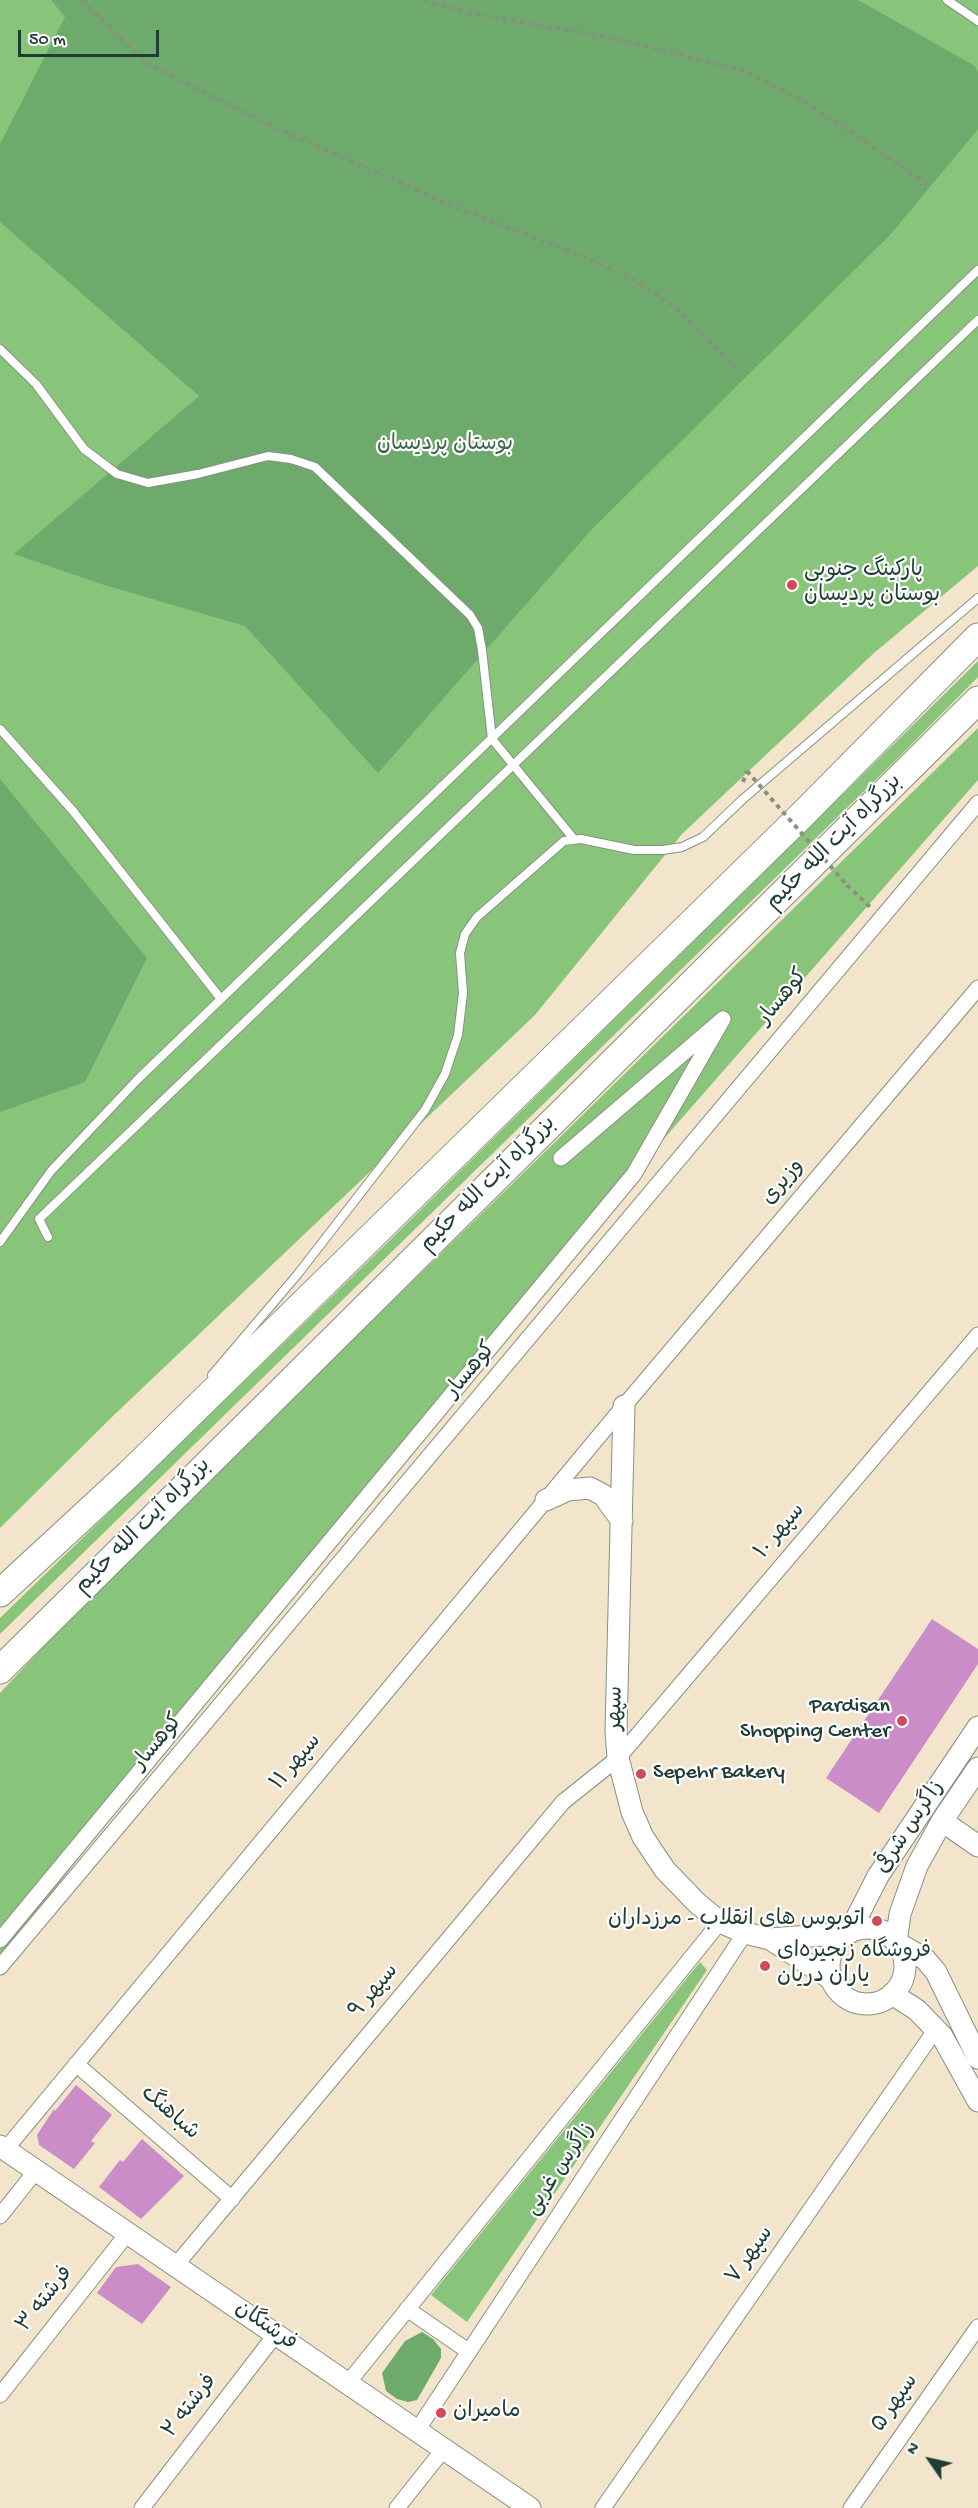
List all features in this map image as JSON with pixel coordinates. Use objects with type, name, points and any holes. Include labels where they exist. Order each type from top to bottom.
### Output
[{"type":"highway","name":"بزرگراه آیت الله حکیم","points":[[0,1593],[129,1474],[801,816],[978,638]]},
{"type":"highway","name":"بزرگراه آیت الله حکیم","points":[[0,1670],[978,700]]},
{"type":"street","name":"کوهسار","points":[[0,1968],[978,803]]},
{"type":"street","name":"وزیری","points":[[624,1406],[978,988]]},
{"type":"street","points":[[0,1940],[634,1174],[723,1019],[561,1158]]},
{"type":"street","name":"سپهر ۱۰","points":[[618,1758],[978,1335]]},
{"type":"street","name":"سپهر ۱۱","points":[[2,2148],[76,2064],[624,1406]]},
{"type":"street","name":"سپهر","points":[[624,1406],[616,1731],[618,1758],[633,1812],[655,1857],[677,1883],[720,1922],[746,1933],[770,1939]]},
{"type":"street","points":[[546,1500],[568,1490],[590,1488],[603,1495],[622,1521]]},
{"type":"street","name":"زاگرس شرقی","points":[[849,1933],[878,1876],[978,1727]]},
{"type":"street","name":"سپهر ۹","points":[[176,2265],[563,1802],[618,1758]]},
{"type":"street","name":"زاگرس شرقی","points":[[896,1942],[900,1914],[909,1885],[926,1847],[978,1768]]},
{"type":"street","points":[[942,1821],[978,1846]]},
{"type":"street","points":[[878,1876],[877,1892],[880,1899],[886,1902],[894,1901],[909,1885]]},
{"type":"street","name":"زاگرس غربی","points":[[346,2384],[720,1922]]},
{"type":"street","points":[[874,1929],[886,1933],[902,1950],[905,1971],[902,1981],[892,1994],[872,2004],[859,2004],[847,1999],[837,1990],[831,1979],[770,1939],[874,1929]]},
{"type":"street","name":"زاگرس غربی","points":[[416,2432],[746,1933]]},
{"type":"street","points":[[831,1979],[831,1953],[842,1938],[849,1933]]},
{"type":"street","points":[[896,1942],[925,1959],[936,1972],[978,2058]]},
{"type":"street","points":[[892,1994],[916,2010],[936,2029],[954,2054],[978,2101]]},
{"type":"street","points":[[936,2029],[955,2009]]},
{"type":"street","name":"سپهر ۷","points":[[603,2508],[936,2029]]},
{"type":"street","name":"شباهنگ","points":[[76,2064],[232,2199]]},
{"type":"street","name":"فرشتگان","points":[[2,2148],[530,2508]]},
{"type":"street","points":[[0,2216],[35,2172]]},
{"type":"street","name":"فرشته ۳","points":[[0,2395],[127,2234]]},
{"type":"street","points":[[407,2309],[468,2351]]},
{"type":"street","name":"سپهر ۵","points":[[851,2508],[978,2327]]},
{"type":"street","name":"فرشته ۲","points":[[142,2508],[276,2334]]},
{"type":"street","points":[[397,2508],[443,2450]]},
{"type":"lane","points":[[947,0],[978,21]]},
{"type":"lane","points":[[0,1242],[51,1171],[140,1078],[978,270]]},
{"type":"lane","points":[[48,1237],[39,1220],[978,320]]},
{"type":"lane","points":[[0,349],[36,384],[84,449],[117,474],[148,483],[198,474],[268,456],[291,459],[315,467],[470,615],[478,628],[482,650],[492,739],[573,838]]},
{"type":"lane","points":[[205,1383],[297,1275],[424,1110],[446,1074],[458,1035],[463,993],[460,953],[471,925],[556,846],[573,838],[634,850],[663,850],[692,843],[978,598]]},
{"type":"lane","points":[[0,729],[73,812],[221,999]]},
{"type":"lane","points":[[129,1474],[190,1401]]},
{"type":"path","points":[[82,0],[147,63],[287,133],[457,208],[585,257],[638,282],[676,308],[738,370]]},
{"type":"path","points":[[424,0],[469,13],[617,39],[741,70],[796,97],[852,132],[929,186]]},
{"type":"path","points":[[747,771],[847,885],[881,918]]},
{"type":"green space","name":"بوستان پردیسان","points":[[0,0],[978,0],[978,566],[874,653],[682,834],[535,1015],[113,1416],[0,1528]]},
{"type":"green space","points":[[51,0],[858,0],[975,66],[978,72],[978,129],[890,235],[592,529],[378,773],[245,626],[101,584],[14,554],[199,396],[0,222],[0,144],[65,17]]},
{"type":"green space","points":[[978,661],[978,677],[896,760],[0,1634],[0,1618],[385,1245]]},
{"type":"green space","points":[[978,728],[978,780],[654,1150],[218,1677],[0,1960],[0,1693],[91,1596]]},
{"type":"green space","points":[[0,779],[147,958],[85,1082],[0,1112]]},
{"type":"green space","points":[[700,1962],[707,1970],[467,2322],[431,2295]]},
{"type":"green space","points":[[422,2332],[433,2339],[441,2349],[441,2358],[417,2400],[408,2402],[397,2399],[386,2391],[382,2373],[405,2341]]},
{"type":"building","name":"Pardisan Shopping Center","points":[[932,1619],[978,1649],[978,1664],[879,1813],[826,1778]]},
{"type":"building","points":[[76,2085],[112,2115],[91,2141],[95,2143],[74,2169],[39,2145],[37,2135],[54,2109],[55,2111]]},
{"type":"building","points":[[142,2139],[184,2176],[141,2219],[99,2187],[120,2160],[123,2162]]},
{"type":"building","points":[[138,2264],[171,2287],[142,2324],[97,2293],[116,2267]]},
{"type":"place","name":"پارکینگ جنوبی بوستان پردیسان","points":[[792,585]]},
{"type":"place","name":"Pardisan Shopping Center","points":[[902,1721]]},
{"type":"place","name":"Sepehr Bakery","points":[[641,1774]]},
{"type":"place","name":"اتوبوس های انقلاب - مرزداران","points":[[877,1921]]},
{"type":"place","name":"فروشگاه زنجیره‌ای یاران دریان","points":[[765,1966]]},
{"type":"place","name":"مامیران","points":[[441,2413]]}]
